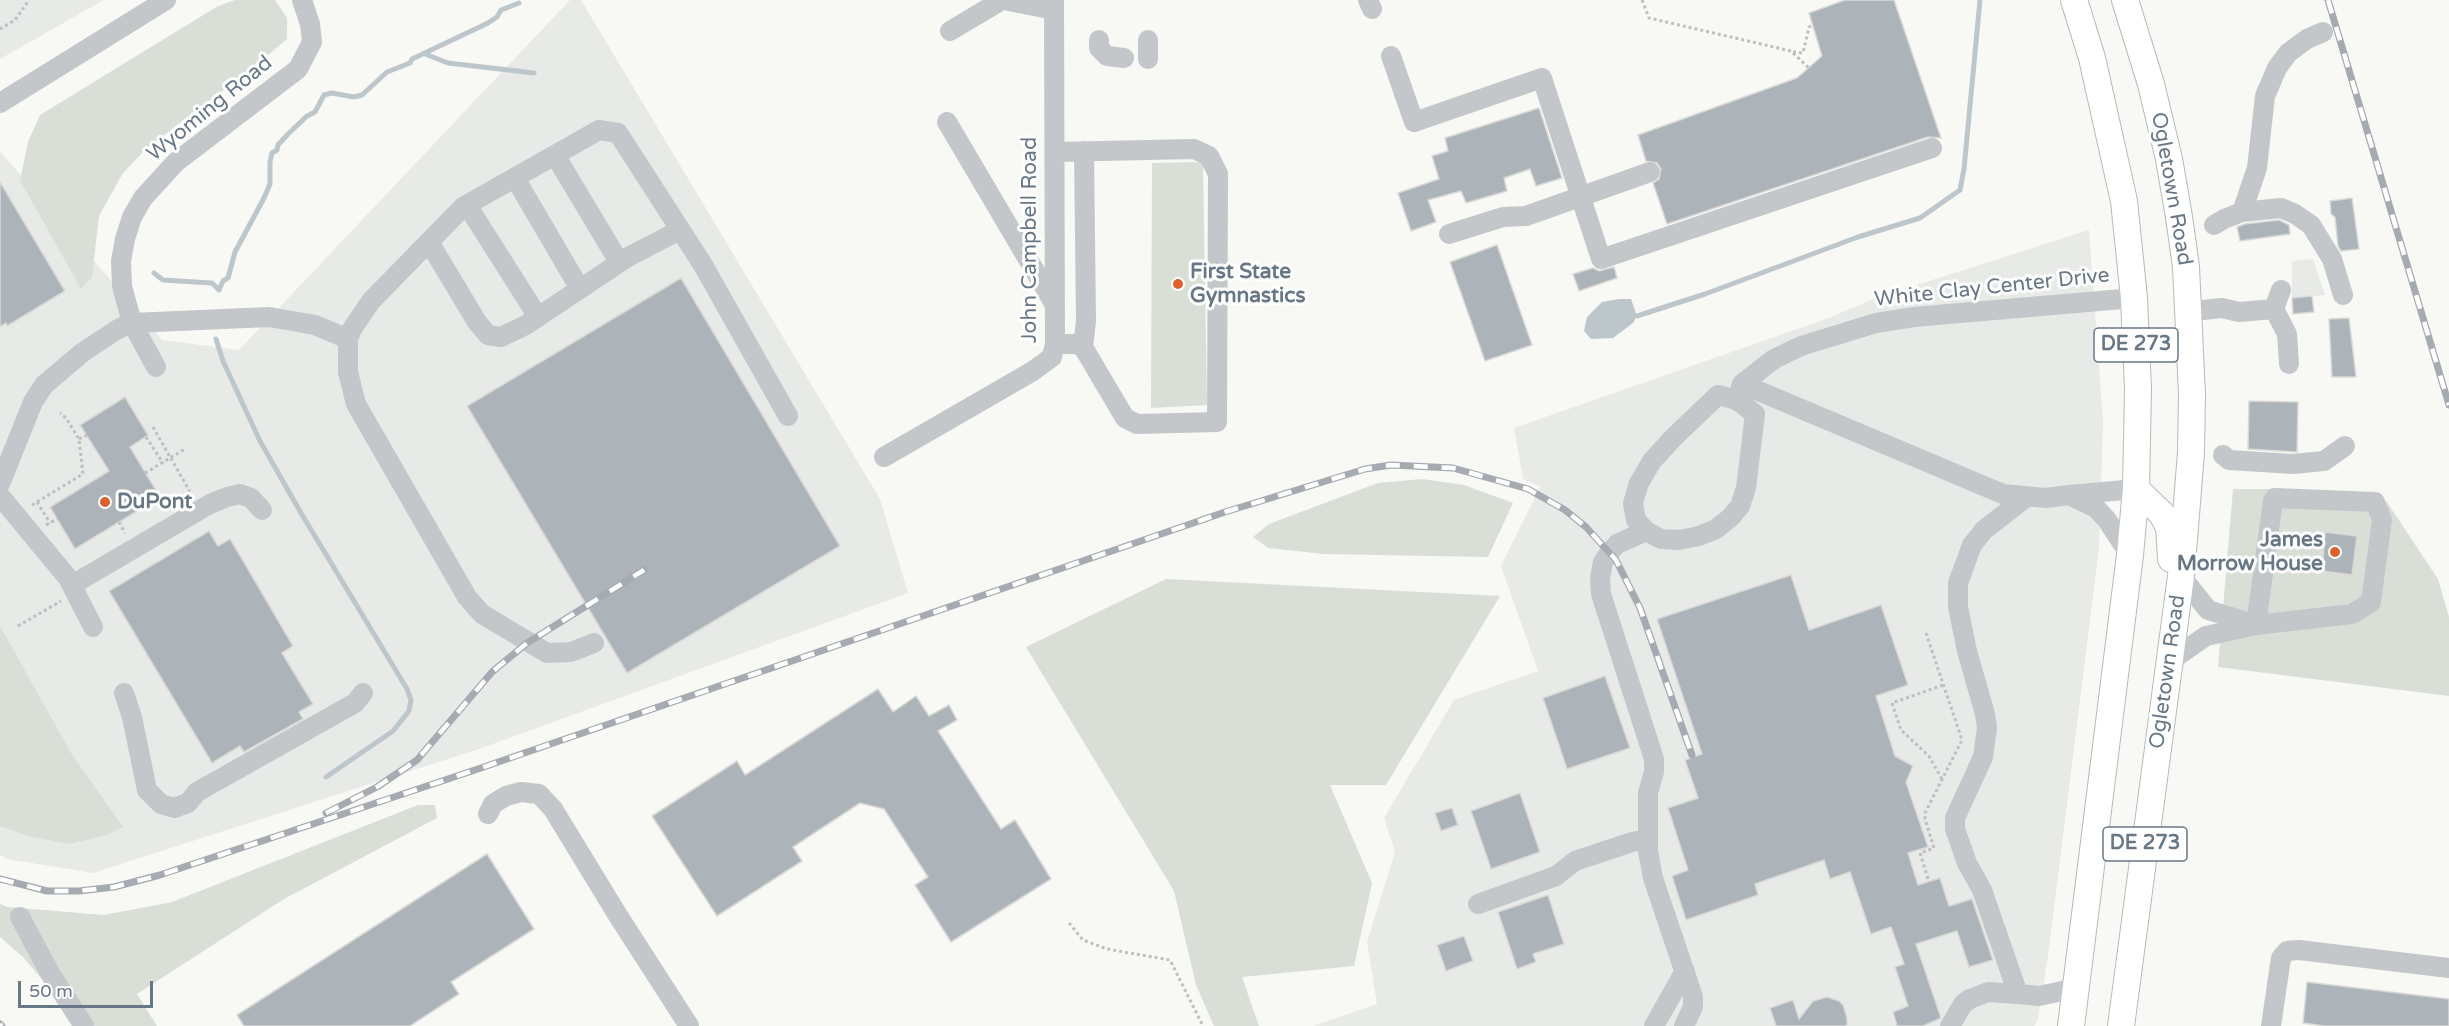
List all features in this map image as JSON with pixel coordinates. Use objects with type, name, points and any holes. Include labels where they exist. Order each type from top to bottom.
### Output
[{"type":"main road","name":"DE 273","points":[[2071,1026],[2130,555],[2136,489],[2138,389],[2134,297],[2122,191],[2092,58],[2074,0]]},
{"type":"main road","name":"Ogletown Road","points":[[2121,1026],[2181,576],[2191,453],[2190,332],[2186,267],[2169,159],[2148,73],[2125,0]]},
{"type":"main road","points":[[2169,159],[2195,226],[2207,386],[2202,508],[2181,576]]},
{"type":"main road","points":[[2136,489],[2162,514],[2169,527],[2172,542],[2169,661]]},
{"type":"street","points":[[0,103],[166,0]]},
{"type":"street","name":"Wyoming Road","points":[[156,367],[132,323],[122,286],[121,261],[132,217],[143,198],[176,162],[298,69],[312,42],[310,24],[302,0]]},
{"type":"street","points":[[954,25],[1003,0],[1050,19]]},
{"type":"street","name":"John Campbell Road","points":[[884,457],[1033,371],[1052,357],[1055,344],[1055,152],[1050,19]]},
{"type":"street","points":[[2242,212],[2257,168],[2265,96],[2277,68],[2288,53],[2307,39],[2323,32]]},
{"type":"street","points":[[1099,40],[1099,48],[1107,56],[1124,58]]},
{"type":"street","points":[[1391,56],[1414,122],[1542,78],[1601,259],[1810,183],[1932,148]]},
{"type":"street","points":[[947,122],[1055,305]]},
{"type":"street","points":[[594,643],[571,652],[547,653],[482,614],[467,597],[362,418],[351,388],[348,372],[348,339],[371,301],[467,205],[599,130],[618,133],[703,265],[788,416]]},
{"type":"street","points":[[1055,152],[1194,149],[1209,156],[1218,174],[1217,422],[1137,424],[1125,418],[1083,347],[1076,344],[1055,344]]},
{"type":"street","points":[[1083,347],[1086,321],[1084,151]]},
{"type":"street","points":[[555,155],[619,262]]},
{"type":"street","points":[[1449,234],[1503,217],[1526,216],[1650,172]]},
{"type":"street","points":[[515,178],[580,289]]},
{"type":"street","points":[[467,205],[538,317]]},
{"type":"street","points":[[2214,225],[2242,212],[2281,208],[2295,214],[2311,225],[2332,259],[2343,295]]},
{"type":"street","points":[[429,242],[477,322],[488,335],[501,336],[538,317],[619,262],[680,230]]},
{"type":"street","points":[[2281,290],[2274,309],[2287,334],[2289,364]]},
{"type":"street","name":"White Clay Center Drive","points":[[1739,392],[1774,359],[1801,346],[1876,323],[1914,317],[2134,297]]},
{"type":"street","points":[[2203,309],[2222,308],[2239,312],[2274,309]]},
{"type":"street","points":[[0,484],[5,459],[33,402],[44,385],[82,352],[118,329],[132,323],[269,317],[315,325],[348,339]]},
{"type":"street","points":[[1739,392],[1755,414],[1746,488],[1740,506],[1731,518],[1716,529],[1699,536],[1679,540],[1661,539],[1646,531],[1636,520],[1633,503],[1639,483],[1652,461],[1718,395],[1739,392],[2003,494],[2025,498],[2046,498],[2136,489]]},
{"type":"street","points":[[2223,455],[2229,460],[2293,464],[2324,461],[2345,446]]},
{"type":"street","points":[[68,593],[210,504],[225,492],[251,498],[262,510]]},
{"type":"street","points":[[2070,495],[2096,508],[2108,520],[2130,555]]},
{"type":"street","points":[[0,496],[54,561],[68,593],[93,627]]},
{"type":"street","points":[[2018,994],[1982,890],[1967,863],[1955,829],[1955,818],[1983,758],[1987,728],[1986,714],[1965,643],[1958,607],[1958,583],[1972,545],[1984,530],[2025,498]]},
{"type":"street","points":[[2169,661],[2206,636],[2256,625],[2352,614],[2371,602],[2382,520],[2375,502],[2275,498],[2256,625]]},
{"type":"street","points":[[1646,531],[1617,544],[1603,562],[1600,594],[1654,759],[1654,772],[1648,793],[1648,839],[1653,878],[1693,997],[1693,1007],[1684,1026]]},
{"type":"street","points":[[2181,576],[2208,610],[2256,625]]},
{"type":"street","points":[[124,693],[137,740],[147,790],[161,804],[174,808],[188,802],[197,792],[355,703],[363,693]]},
{"type":"street","points":[[488,814],[493,804],[506,796],[521,792],[539,795],[553,809],[689,1026]]},
{"type":"street","points":[[1478,904],[1556,876],[1575,861],[1648,839]]},
{"type":"street","points":[[20,917],[51,975],[84,1026]]},
{"type":"street","points":[[2271,1026],[2281,958],[2287,951],[2299,950],[2449,968]]},
{"type":"street","points":[[1654,1026],[1685,971]]},
{"type":"street","points":[[1950,1026],[1963,1005],[1970,999],[1988,992],[2039,996],[2076,988]]},
{"type":"path","points":[[0,29],[15,20],[29,0]]},
{"type":"path","points":[[1642,0],[1649,18],[1803,53],[1809,27],[1813,25]]},
{"type":"path","points":[[1791,51],[1809,68]]},
{"type":"path","points":[[16,515],[83,474],[79,439],[66,418],[60,413]]},
{"type":"path","points":[[153,427],[189,490],[187,498]]},
{"type":"path","points":[[79,439],[87,435]]},
{"type":"path","points":[[146,437],[163,463]]},
{"type":"path","points":[[145,473],[185,449]]},
{"type":"path","points":[[37,502],[50,523]]},
{"type":"path","points":[[18,626],[68,593]]},
{"type":"path","points":[[1926,633],[1962,740],[1925,813],[1934,848],[1920,853],[1929,882]]},
{"type":"path","points":[[1942,779],[1929,756],[1901,730],[1892,703],[1943,685]]},
{"type":"path","points":[[1069,923],[1083,940],[1107,949],[1170,960],[1203,1026]]},
{"type":"shaded area","points":[[0,0],[104,0],[0,59]]},
{"type":"shaded area","points":[[235,0],[275,0],[287,18],[287,39],[147,148],[123,173],[99,216],[92,277],[81,289],[20,180],[28,142],[40,115],[218,6]]},
{"type":"shaded area","points":[[570,0],[581,0],[880,499],[908,593],[479,749],[93,873],[7,859],[0,855],[0,151],[162,340],[239,350]]},
{"type":"shaded area","name":"First State Gymnastics","points":[[1203,162],[1207,405],[1151,408],[1152,163]]},
{"type":"shaded area","points":[[2089,230],[2103,422],[2099,548],[2049,949],[2038,1020],[2034,1026],[1313,1026],[1377,1004],[1367,942],[1395,852],[1384,818],[1454,700],[1538,671],[1501,566],[1540,487],[1523,479],[1514,428],[1826,319],[1876,298]]},
{"type":"shaded area","points":[[2313,259],[2325,295],[2292,298],[2292,261]]},
{"type":"shaded area","points":[[1631,299],[1637,316],[1633,323],[1613,338],[1591,339],[1584,331],[1587,317],[1602,302]]},
{"type":"shaded area","points":[[1422,479],[1464,485],[1513,503],[1488,557],[1324,554],[1268,548],[1253,537],[1269,524],[1378,483]]},
{"type":"shaded area","points":[[2233,489],[2276,489],[2345,495],[2387,502],[2438,579],[2449,617],[2449,696],[2218,667]]},
{"type":"shaded area","points":[[1166,579],[1500,596],[1386,785],[1330,785],[1372,883],[1354,966],[1242,977],[1259,1026],[1214,1026],[1196,985],[1174,891],[1026,647]]},
{"type":"shaded area","points":[[0,626],[71,753],[123,827],[104,836],[69,844],[28,836],[0,826]]},
{"type":"shaded area","points":[[418,805],[435,805],[437,818],[284,899],[137,994],[157,1026],[81,1026],[24,958],[0,937],[0,904],[8,907],[104,915],[172,902]]},
{"type":"building","points":[[1845,0],[1894,0],[1941,138],[1928,137],[1667,224],[1653,183],[1659,179],[1661,169],[1657,163],[1646,161],[1638,135],[1797,78],[1822,56],[1809,13]]},
{"type":"building","points":[[1539,108],[1562,178],[1536,186],[1530,169],[1504,178],[1507,191],[1466,203],[1461,191],[1428,200],[1436,222],[1411,231],[1398,193],[1439,179],[1432,156],[1448,151],[1445,138]]},
{"type":"building","points":[[0,182],[65,291],[7,326],[6,323],[0,327]]},
{"type":"building","points":[[2352,198],[2359,249],[2341,251],[2338,246],[2335,217],[2331,214],[2330,201]]},
{"type":"building","points":[[2279,220],[2289,225],[2290,234],[2240,241],[2237,227]]},
{"type":"building","points":[[1497,245],[1532,345],[1485,361],[1450,262]]},
{"type":"building","points":[[1614,267],[1617,278],[1579,291],[1573,274],[1593,268],[1599,271]]},
{"type":"building","points":[[681,278],[840,546],[627,673],[467,406]]},
{"type":"building","points":[[2312,296],[2314,312],[2293,314],[2292,298]]},
{"type":"building","points":[[2349,318],[2356,377],[2332,377],[2329,319]]},
{"type":"building","name":"DuPont","points":[[125,397],[148,435],[130,447],[160,497],[75,549],[50,507],[109,471],[80,425]]},
{"type":"building","points":[[2249,401],[2298,402],[2297,452],[2248,449]]},
{"type":"building","points":[[209,531],[218,546],[230,539],[293,646],[282,653],[313,704],[299,712],[303,719],[244,752],[240,746],[212,763],[109,591]]},
{"type":"building","name":"James Morrow House","points":[[2325,532],[2357,536],[2352,575],[2322,571]]},
{"type":"building","points":[[1791,575],[1809,630],[1881,605],[1908,685],[1876,696],[1895,756],[1913,766],[1906,782],[1928,847],[1908,853],[1918,885],[1940,878],[1949,906],[1972,899],[1993,960],[1969,967],[1957,931],[1916,944],[1941,1018],[1923,1026],[1897,1026],[1893,1012],[1908,1006],[1895,967],[1904,964],[1891,927],[1871,934],[1850,872],[1830,879],[1824,860],[1755,884],[1758,895],[1686,920],[1672,876],[1688,870],[1668,808],[1698,798],[1685,760],[1702,754],[1657,619]]},
{"type":"building","points":[[1605,676],[1630,748],[1567,769],[1543,698]]},
{"type":"building","points":[[878,689],[893,712],[916,696],[929,716],[949,705],[957,720],[938,731],[1001,829],[1015,820],[1051,879],[951,942],[915,885],[928,877],[884,809],[860,803],[793,847],[802,861],[717,916],[652,816],[737,761],[745,775]]},
{"type":"building","points":[[1520,793],[1540,852],[1491,869],[1471,811]]},
{"type":"building","points":[[1452,808],[1458,825],[1441,831],[1435,813]]},
{"type":"building","points":[[487,854],[534,929],[451,982],[459,994],[410,1026],[244,1026],[237,1015]]},
{"type":"building","points":[[1548,895],[1564,944],[1533,954],[1536,962],[1517,969],[1498,912]]},
{"type":"building","points":[[1464,936],[1473,961],[1446,971],[1437,945]]},
{"type":"building","points":[[2307,982],[2449,999],[2449,1026],[2324,1026],[2303,1023]]},
{"type":"building","points":[[1827,997],[1843,1005],[1847,1026],[1776,1026],[1770,1008],[1793,1000],[1799,1019],[1813,1001]]},
{"type":"waterway","points":[[1637,316],[1705,294],[1858,237],[1920,218],[1960,190],[1980,0]]},
{"type":"waterway","points":[[154,273],[163,280],[212,283],[219,290],[223,281],[228,278],[235,252],[270,184],[272,153],[277,150],[278,145],[288,134],[307,116],[315,112],[324,95],[332,93],[354,97],[362,95],[387,72],[410,63],[412,59],[488,23],[497,17],[501,10],[519,3]]},
{"type":"waterway","points":[[425,54],[448,63],[534,73]]},
{"type":"waterway","points":[[216,339],[223,361],[260,441],[407,689],[411,700],[409,711],[393,731],[326,777]]},
{"type":"railway","points":[[2328,0],[2449,405]]},
{"type":"railway","points":[[0,879],[47,891],[79,891],[114,887],[160,875],[475,770],[1225,512],[1365,469],[1391,465],[1453,468],[1528,489],[1565,510],[1586,527],[1616,560],[1640,608],[1692,755]]},
{"type":"railway","points":[[326,813],[377,787],[417,760],[492,672],[527,643],[644,570]]},
{"type":"place","name":"First State Gymnastics","points":[[1178,284]]},
{"type":"place","name":"DuPont","points":[[105,502]]},
{"type":"place","name":"James Morrow House","points":[[2335,552]]}]
